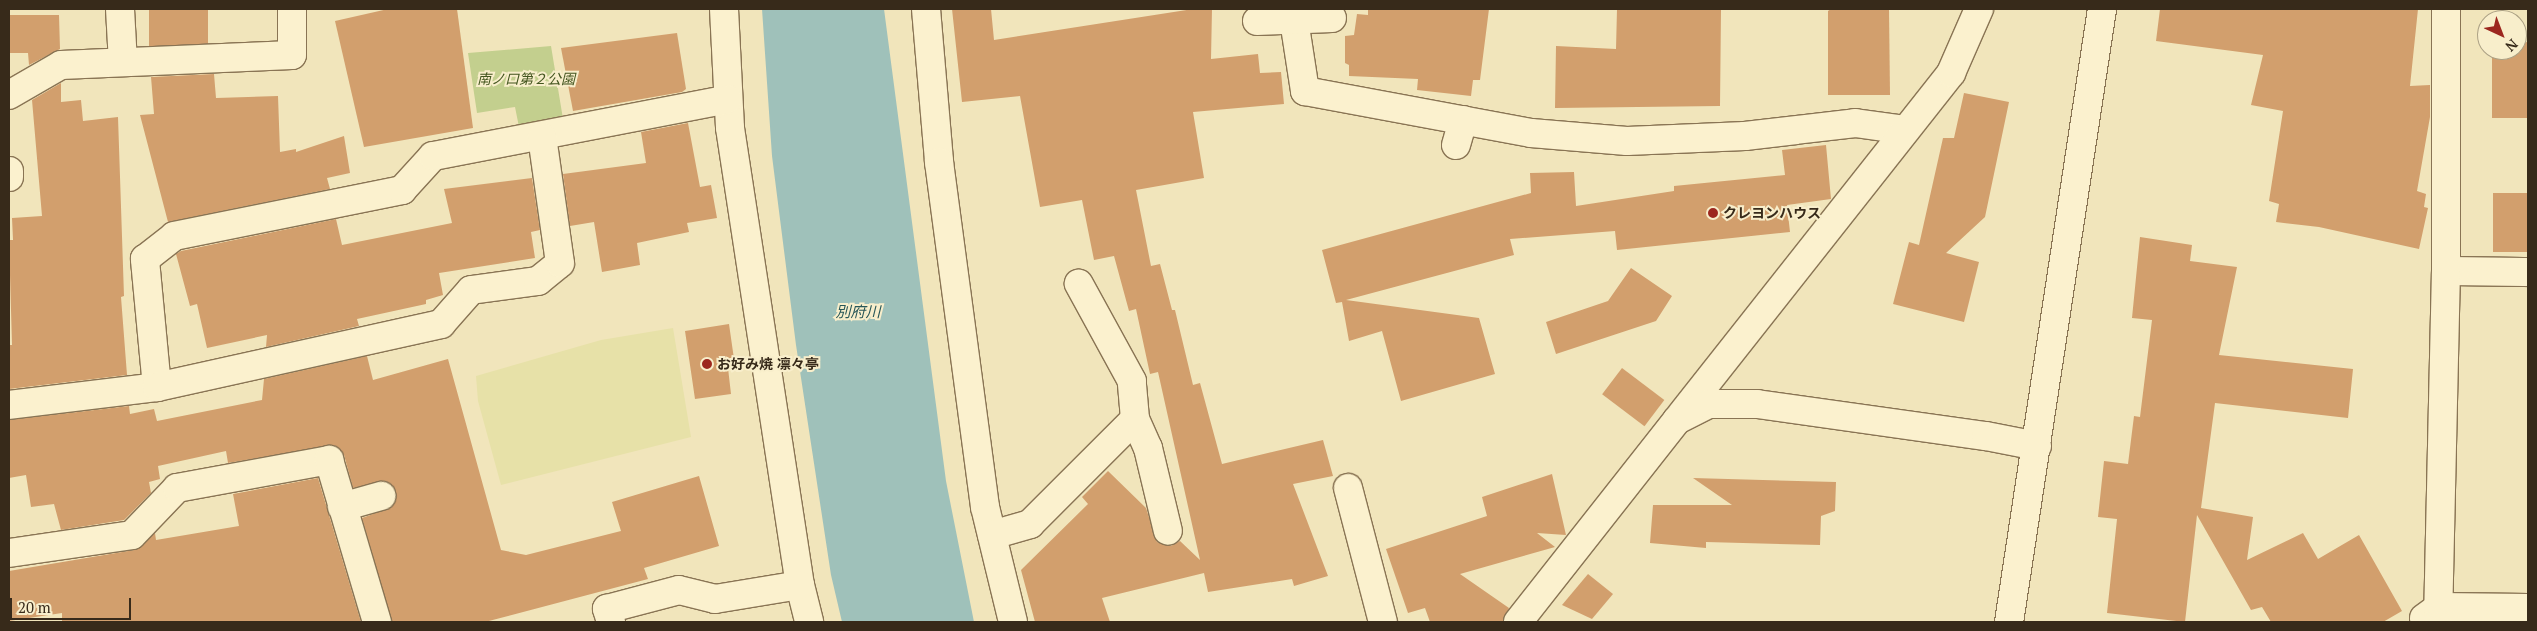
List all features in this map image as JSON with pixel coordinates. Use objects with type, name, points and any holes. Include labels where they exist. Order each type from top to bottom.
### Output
[{"type":"street","points":[[120,9],[123,62]]},
{"type":"street","points":[[9,95],[61,65],[292,55],[292,9]]},
{"type":"street","points":[[724,9],[730,128],[800,585],[809,622]]},
{"type":"street","points":[[926,9],[939,162],[985,507],[1013,622]]},
{"type":"street","points":[[1526,618],[1678,420],[1951,73],[1979,9]]},
{"type":"street","points":[[2010,622],[2102,9]]},
{"type":"street","points":[[2446,9],[2446,271],[2432,617],[2528,608]]},
{"type":"street","points":[[1257,21],[1332,18]]},
{"type":"street","points":[[1294,20],[1305,91],[1459,133],[1531,133],[1627,141],[1654,149],[1855,123],[1905,130]]},
{"type":"street","points":[[157,387],[145,259],[174,236],[402,190],[433,156],[542,137],[728,98]]},
{"type":"street","points":[[9,405],[157,387],[441,324],[471,290],[538,281],[560,263],[542,137]]},
{"type":"street","points":[[9,171],[9,177]]},
{"type":"street","points":[[2446,271],[2528,272]]},
{"type":"street","points":[[1079,284],[1132,381],[1135,419],[1148,448],[1168,531]]},
{"type":"street","points":[[1678,420],[1710,404],[1757,404],[1986,436],[2037,446]]},
{"type":"street","points":[[992,535],[1030,524],[1135,419]]},
{"type":"street","points":[[9,553],[132,535],[177,488],[329,460],[377,622]]},
{"type":"street","points":[[1348,488],[1383,622]]},
{"type":"street","points":[[342,507],[381,496]]},
{"type":"street","points":[[611,622],[606,609],[678,590],[715,599],[800,585]]},
{"type":"shaded area","points":[[673,328],[691,437],[501,485],[478,401],[476,376],[601,340]]},
{"type":"green space","name":"南ノ口第２公園","points":[[551,46],[563,119],[519,127],[515,107],[477,113],[468,53]]},
{"type":"water","name":"別府川","points":[[762,9],[884,9],[946,481],[974,622],[842,622],[831,575],[796,345],[772,156]]},
{"type":"building","points":[[149,9],[208,9],[208,46],[149,46]]},
{"type":"building","points":[[388,9],[457,9],[473,128],[364,147],[335,21]]},
{"type":"building","points":[[952,9],[991,9],[994,40],[1193,9],[1212,9],[1211,59],[1258,54],[1260,73],[1281,72],[1284,104],[1193,112],[1204,178],[1136,190],[1151,266],[1160,264],[1172,310],[1175,310],[1193,385],[1200,383],[1222,464],[1323,440],[1333,476],[1293,484],[1328,576],[1294,586],[1292,579],[1208,592],[1204,573],[1102,598],[1110,622],[1035,622],[1021,570],[1088,504],[1082,497],[1108,471],[1146,508],[1157,542],[1171,546],[1180,541],[1200,560],[1158,372],[1150,374],[1136,309],[1129,311],[1114,256],[1094,260],[1082,200],[1040,207],[1020,96],[962,102]]},
{"type":"building","points":[[1368,9],[1489,9],[1480,80],[1473,80],[1471,96],[1417,90],[1418,79],[1349,76],[1349,65],[1345,63],[1345,36],[1354,35],[1357,14],[1368,15]]},
{"type":"building","points":[[1617,9],[1721,9],[1720,106],[1555,108],[1556,46],[1616,49]]},
{"type":"building","points":[[1831,9],[1889,9],[1890,95],[1828,95],[1828,11]]},
{"type":"building","points":[[2160,9],[2418,9],[2410,86],[2430,85],[2430,117],[2417,191],[2426,194],[2424,207],[2428,208],[2419,249],[2319,227],[2276,222],[2279,204],[2269,201],[2283,111],[2251,105],[2263,55],[2156,41]]},
{"type":"building","points":[[9,15],[59,15],[60,49],[29,65],[28,53],[9,53]]},
{"type":"building","points":[[677,33],[686,89],[682,92],[573,111],[561,48]]},
{"type":"building","points":[[2527,42],[2528,118],[2492,118],[2492,60],[2527,60]]},
{"type":"building","points":[[214,74],[216,98],[278,96],[280,152],[296,149],[296,152],[344,136],[350,173],[327,178],[330,189],[168,222],[140,115],[154,114],[151,77]]},
{"type":"building","points":[[61,83],[61,102],[81,100],[83,121],[118,117],[124,296],[121,297],[127,375],[9,389],[9,345],[12,345],[9,240],[13,240],[12,218],[42,216],[32,100]]},
{"type":"building","points":[[1964,93],[2009,102],[1985,217],[1946,253],[1979,262],[1964,322],[1893,304],[1909,242],[1919,245],[1943,138],[1954,138]]},
{"type":"building","points":[[688,123],[700,187],[711,185],[717,218],[687,223],[689,232],[637,243],[640,265],[602,272],[594,222],[570,226],[563,174],[646,163],[641,132]]},
{"type":"building","points":[[1826,145],[1831,199],[1787,205],[1790,232],[1617,250],[1615,231],[1510,239],[1514,255],[1346,300],[1479,318],[1495,374],[1401,401],[1382,331],[1349,341],[1342,302],[1336,303],[1322,250],[1531,193],[1530,173],[1574,172],[1576,206],[1674,191],[1674,186],[1785,175],[1782,150]]},
{"type":"building","points":[[532,178],[540,230],[531,232],[535,258],[439,273],[443,295],[426,300],[426,304],[357,319],[359,326],[266,347],[267,335],[207,348],[197,304],[190,306],[176,254],[181,251],[336,219],[342,245],[452,223],[444,189]]},
{"type":"building","points":[[2493,193],[2528,193],[2528,252],[2493,252]]},
{"type":"building","points":[[2140,237],[2192,245],[2190,261],[2237,267],[2219,355],[2353,369],[2348,418],[2215,403],[2201,508],[2253,517],[2247,560],[2303,533],[2318,559],[2359,535],[2402,611],[2383,622],[2271,622],[2262,607],[2251,610],[2197,515],[2185,622],[2107,613],[2117,519],[2098,517],[2104,461],[2128,464],[2134,416],[2140,417],[2152,320],[2132,318]]},
{"type":"building","points":[[1631,268],[1672,296],[1656,321],[1556,354],[1546,322],[1608,301]]},
{"type":"building","points":[[729,324],[735,366],[728,368],[731,394],[695,399],[685,331]]},
{"type":"building","points":[[367,356],[373,380],[448,359],[501,550],[526,555],[621,531],[612,502],[699,476],[719,546],[644,568],[648,579],[485,622],[392,622],[362,518],[392,507],[396,491],[384,481],[353,488],[344,455],[334,445],[228,463],[226,451],[158,466],[160,479],[149,482],[151,493],[124,520],[61,530],[54,504],[31,507],[26,475],[9,478],[9,420],[129,406],[130,414],[154,409],[157,421],[262,400],[264,379]]},
{"type":"building","points":[[1622,368],[1664,400],[1644,426],[1602,394]]},
{"type":"building","points":[[1552,474],[1566,535],[1537,533],[1555,547],[1460,574],[1509,608],[1503,622],[1430,622],[1425,608],[1408,613],[1386,549],[1487,516],[1482,497]]},
{"type":"building","points":[[318,478],[361,622],[62,622],[62,613],[9,621],[9,571],[134,550],[155,533],[156,540],[239,526],[233,494]]},
{"type":"building","points":[[1693,478],[1836,482],[1835,511],[1821,516],[1820,545],[1706,542],[1706,548],[1650,543],[1653,505],[1732,505]]},
{"type":"building","points":[[1588,574],[1613,594],[1592,619],[1562,605]]},
{"type":"place","name":"クレヨンハウス","points":[[1713,213]]},
{"type":"place","name":"お好み焼 凛々亭","points":[[707,364]]}]
